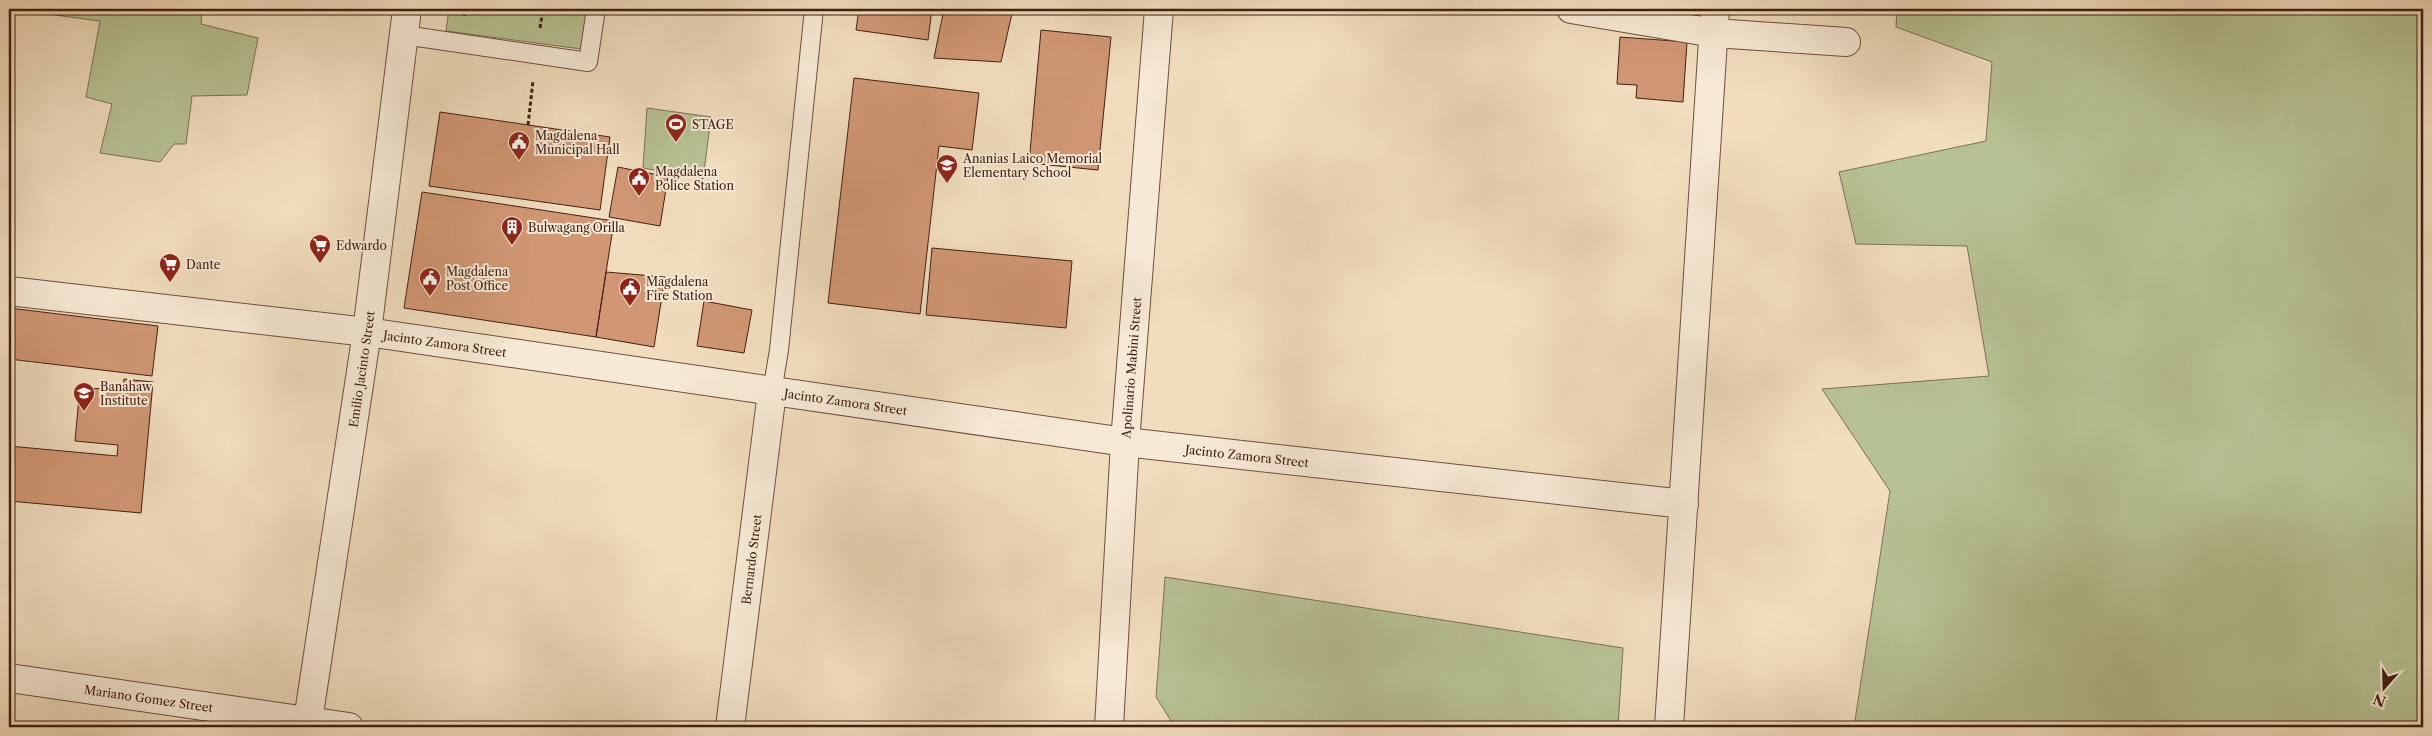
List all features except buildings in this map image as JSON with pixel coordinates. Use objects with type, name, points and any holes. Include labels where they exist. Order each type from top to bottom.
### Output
[{"type":"street","name":"Apolinario Mabini Street","points":[[1109,727],[1125,442],[1159,9]]},
{"type":"street","points":[[1571,9],[1714,21],[1846,42]]},
{"type":"street","points":[[1670,727],[1714,21]]},
{"type":"street","name":"Emilio Jacinto Street","points":[[308,724],[367,332],[405,22]]},
{"type":"street","name":"Jacinto Zamora Street","points":[[9,291],[367,332],[1125,442],[1684,504]]},
{"type":"street","name":"Bernardo Street","points":[[730,727],[772,392]]},
{"type":"street","name":"Mariano Gomez Street","points":[[9,678],[308,724],[349,727]]},
{"type":"lane","points":[[405,22],[536,55],[588,62],[596,9]]},
{"type":"lane","points":[[772,392],[779,350],[814,9]]},
{"type":"path","points":[[528,125],[536,55]]},
{"type":"green space","points":[[9,9],[202,9],[201,24],[258,38],[247,95],[192,96],[186,144],[174,144],[160,162],[100,153],[112,104],[86,97],[100,21]]},
{"type":"green space","points":[[449,9],[587,9],[581,49],[446,31]]},
{"type":"green space","points":[[1897,9],[2423,9],[2423,727],[2053,727],[2053,723],[1854,727],[1890,491],[1822,389],[1989,376],[1967,246],[1856,244],[1839,172],[1986,141],[1992,62],[1896,27]]},
{"type":"green space","name":"STAGE","points":[[647,108],[711,117],[703,179],[643,168]]},
{"type":"green space","points":[[1165,577],[1623,648],[1618,727],[1175,727],[1156,697]]},
{"type":"place","name":"STAGE","points":[[676,143]]},
{"type":"place","name":"Magdalena Municipal Hall","points":[[519,161]]},
{"type":"place","name":"Ananias Laico Memorial Elementary School","points":[[947,184]]},
{"type":"place","name":"Magdalena Police Station","points":[[639,197]]},
{"type":"place","name":"Bulwagang Orilla","points":[[512,246]]},
{"type":"place","name":"Edwardo","points":[[320,264]]},
{"type":"place","name":"Dante","points":[[170,283]]},
{"type":"place","name":"Magdalena Post Office","points":[[430,297]]},
{"type":"place","name":"Magdalena Fire Station","points":[[630,307]]},
{"type":"place","name":"Banahaw Institute","points":[[84,412]]}]
